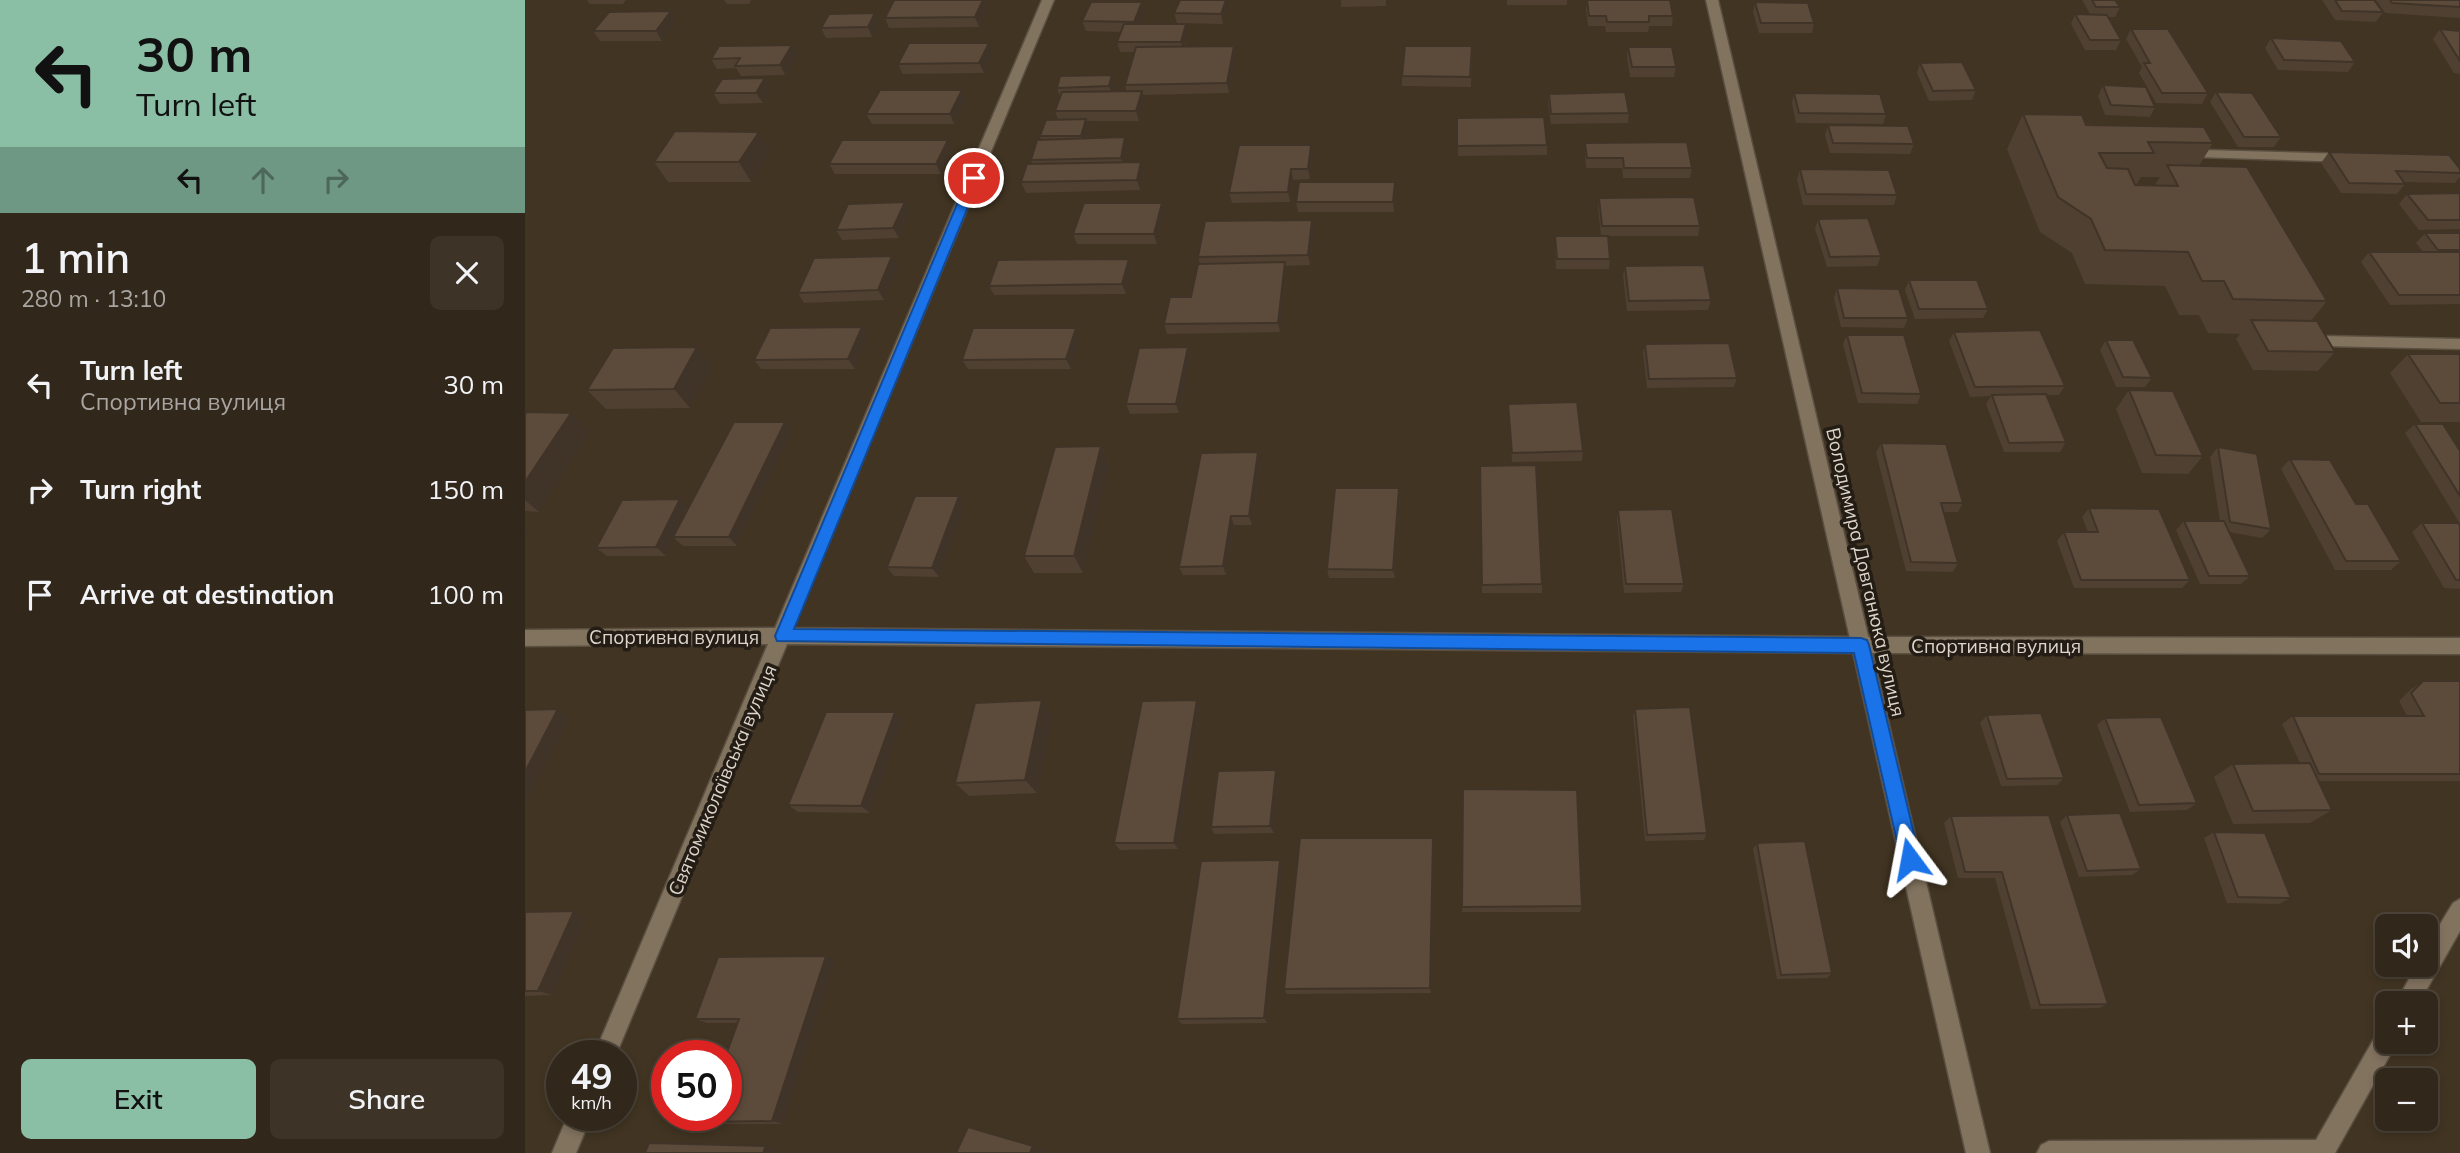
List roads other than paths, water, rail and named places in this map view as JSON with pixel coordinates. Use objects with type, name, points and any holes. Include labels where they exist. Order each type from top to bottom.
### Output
[{"type":"street","name":"Святомиколаївська вулиця","points":[[611,1040],[1048,0]]},
{"type":"street","name":"Володимира Довганюка вулиця","points":[[1712,0],[1978,1153]]},
{"type":"street","points":[[2203,154],[2365,159]]},
{"type":"street","points":[[2324,341],[2460,344]]},
{"type":"street","name":"Спортивна вулиця","points":[[525,638],[783,636],[1861,645],[2460,646]]},
{"type":"street","points":[[2414,991],[2460,910]]},
{"type":"street","points":[[2049,1153],[2322,1152],[2378,1054]]},
{"type":"street","points":[[564,1153],[573,1131]]}]
